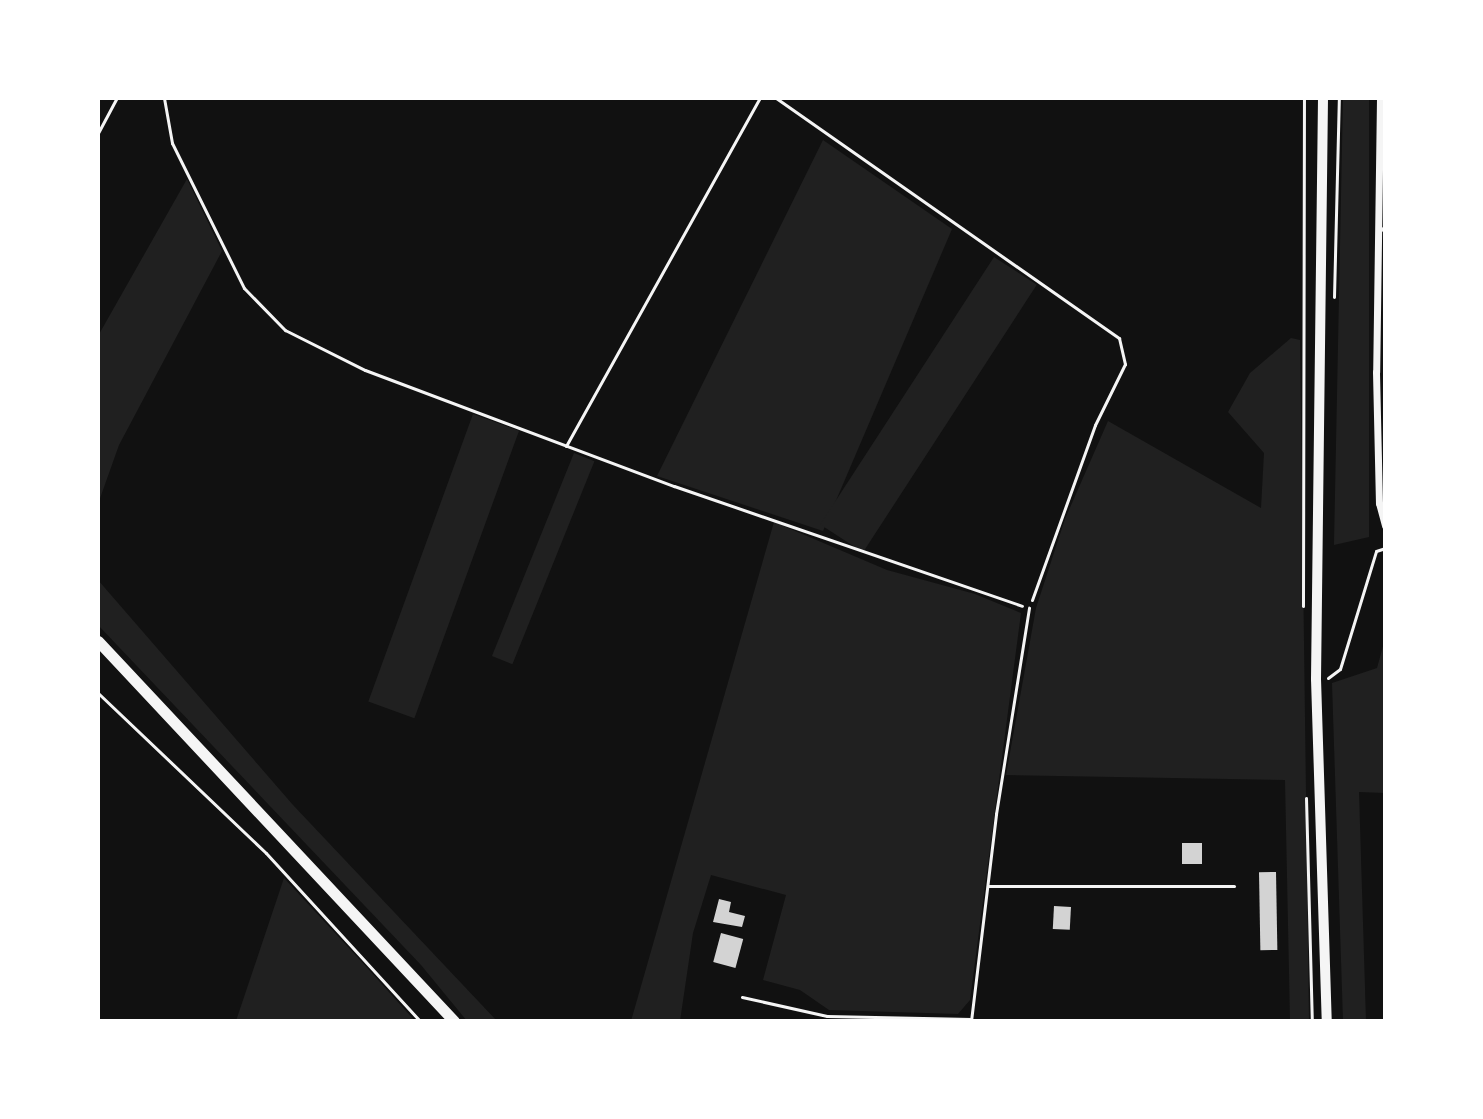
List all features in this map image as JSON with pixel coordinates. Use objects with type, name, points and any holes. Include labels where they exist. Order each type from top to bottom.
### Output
[{"type":"main road","points":[[1323,98],[1316,679],[1327,1021]]},
{"type":"main road","points":[[98,641],[454,1021]]},
{"type":"street","points":[[1380,98],[1382,254],[1377,386],[1379,503],[1385,526]]},
{"type":"lane","points":[[98,133],[117,98]]},
{"type":"lane","points":[[742,997],[827,1016],[971,1020],[1029,608]]},
{"type":"lane","points":[[988,886],[1234,886]]},
{"type":"path","points":[[164,98],[172,143],[258,307],[285,330],[365,370],[566,446],[1029,608],[1095,425],[1125,364],[1119,338],[776,98]]},
{"type":"path","points":[[566,446],[760,98]]},
{"type":"path","points":[[1334,298],[1339,98]]},
{"type":"path","points":[[1316,679],[1329,678],[1340,669],[1376,551],[1385,548]]},
{"type":"path","points":[[1329,662],[1329,693]]},
{"type":"path","points":[[98,693],[266,853],[420,1021]]},
{"type":"shaded area","points":[[1343,98],[1369,98],[1369,537],[1334,545]]},
{"type":"shaded area","points":[[823,140],[952,229],[823,531],[657,476]]},
{"type":"shaded area","points":[[187,179],[222,251],[119,445],[98,504],[98,336]]},
{"type":"shaded area","points":[[994,257],[1037,285],[863,552],[820,525]]},
{"type":"shaded area","points":[[1291,338],[1300,340],[1309,1021],[1290,1021],[1285,780],[1006,775],[1036,608],[1065,519],[1108,421],[1261,508],[1264,453],[1228,412],[1250,373]]},
{"type":"shaded area","points":[[473,414],[519,431],[414,718],[368,702]]},
{"type":"shaded area","points":[[574,453],[594,461],[512,664],[492,656]]},
{"type":"shaded area","points":[[774,522],[887,570],[975,594],[1021,613],[970,1000],[958,1014],[829,1010],[800,990],[763,980],[786,895],[711,875],[693,933],[680,1021],[631,1021]]},
{"type":"shaded area","points":[[98,580],[293,805],[497,1021],[467,1021],[421,965],[98,625]]},
{"type":"shaded area","points":[[1385,639],[1385,793],[1359,792],[1366,1021],[1343,1021],[1332,683],[1377,668]]},
{"type":"shaded area","points":[[284,878],[361,961],[415,1021],[236,1021]]},
{"type":"building","points":[[1182,843],[1202,843],[1202,864],[1182,864]]},
{"type":"building","points":[[1259,872],[1276,872],[1277,950],[1260,950]]},
{"type":"building","points":[[719,899],[731,902],[729,912],[745,916],[742,927],[713,922]]},
{"type":"building","points":[[1054,906],[1071,907],[1070,930],[1053,929]]},
{"type":"building","points":[[721,933],[743,939],[735,968],[713,962]]}]
